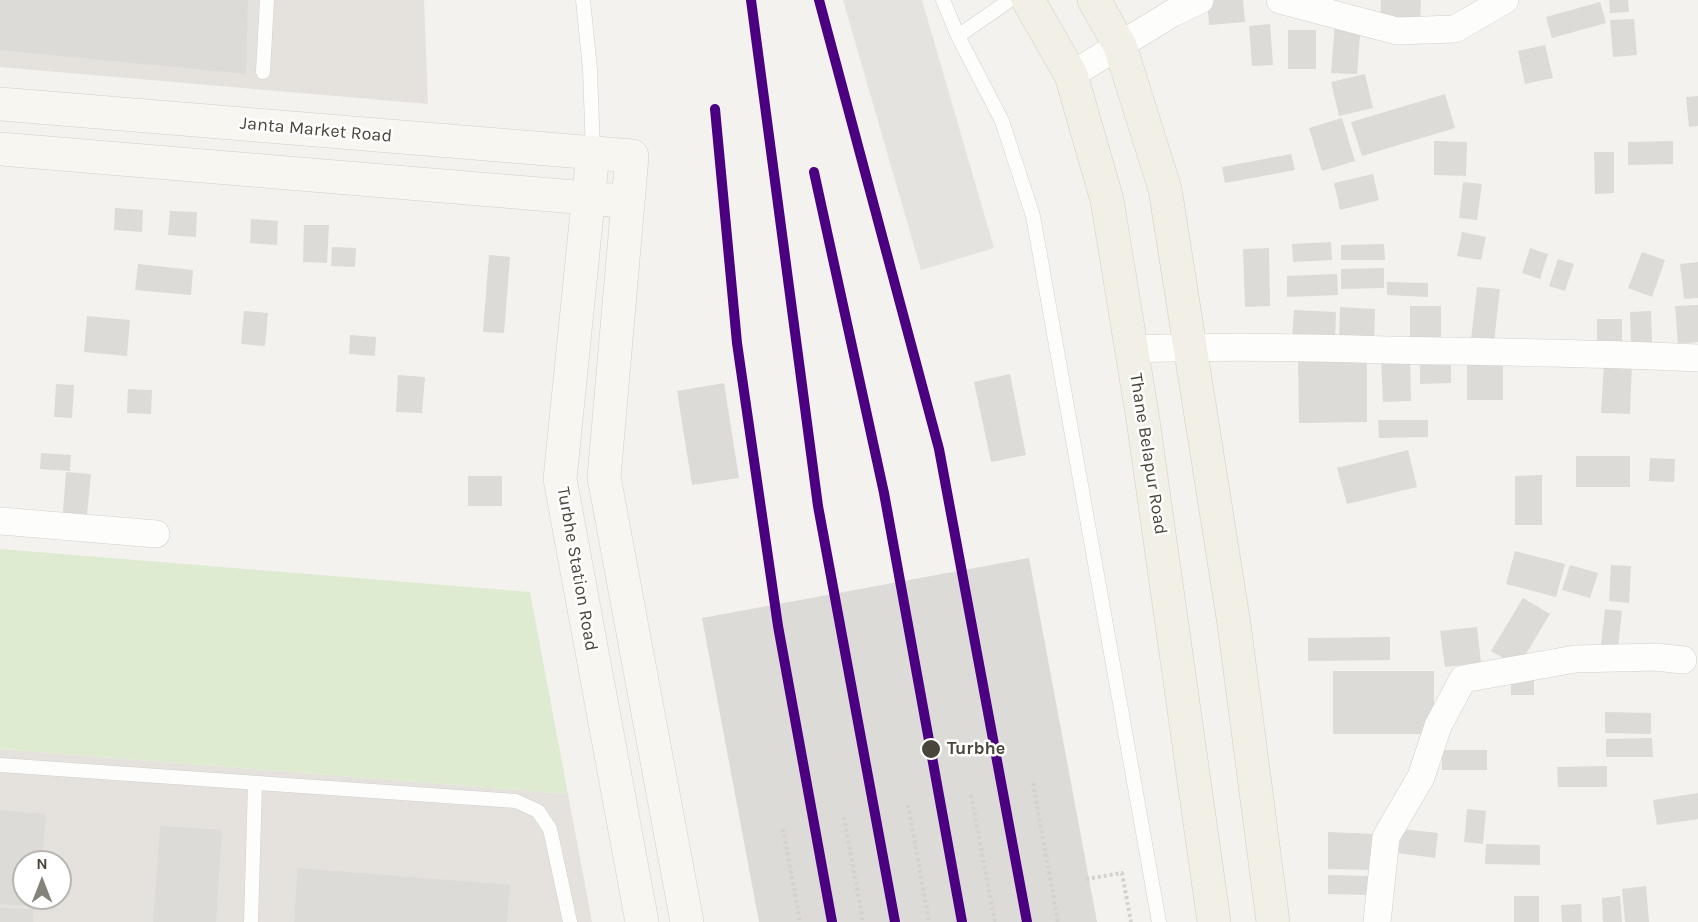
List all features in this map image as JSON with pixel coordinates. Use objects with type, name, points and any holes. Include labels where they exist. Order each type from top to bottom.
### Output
[{"type":"main road","name":"Thane Belapur Road","points":[[1029,0],[1071,75],[1107,200],[1175,636],[1214,922]]},
{"type":"main road","points":[[1094,0],[1120,46],[1165,189],[1234,624],[1273,922]]},
{"type":"street","points":[[1071,75],[1171,14],[1200,0]]},
{"type":"street","points":[[1280,0],[1397,31],[1455,29],[1505,0]]},
{"type":"street","name":"Janta Market Road","points":[[0,104],[632,156],[628,201]]},
{"type":"street","points":[[0,149],[628,201],[604,477],[687,922]]},
{"type":"street","name":"Turbhe Station Road","points":[[593,153],[560,479],[642,922]]},
{"type":"street","points":[[1131,349],[1309,346],[1599,353],[1698,358]]},
{"type":"street","points":[[0,521],[156,534]]},
{"type":"street","points":[[1377,922],[1386,837],[1421,777],[1438,726],[1463,679],[1575,659],[1656,657],[1683,660]]},
{"type":"street","points":[[616,781],[659,772]]},
{"type":"lane","points":[[263,72],[267,0]]},
{"type":"lane","name":"Turbhe Station Road","points":[[583,0],[590,69],[593,153]]},
{"type":"lane","points":[[943,0],[958,36],[1002,121],[1033,216],[1159,922]]},
{"type":"lane","points":[[958,36],[1010,0]]},
{"type":"lane","points":[[0,765],[516,801],[538,811],[550,829],[570,922]]},
{"type":"lane","points":[[251,922],[255,784]]},
{"type":"path","points":[[1033,783],[1058,922]]},
{"type":"path","points":[[971,795],[994,922]]},
{"type":"path","points":[[908,805],[929,922]]},
{"type":"path","points":[[844,817],[863,922]]},
{"type":"path","points":[[783,829],[800,922]]},
{"type":"path","points":[[1086,879],[1122,873],[1131,922]]},
{"type":"shaded area","points":[[0,0],[424,0],[428,104],[0,67]]},
{"type":"shaded area","points":[[843,0],[922,0],[994,248],[921,270]]},
{"type":"shaded area","points":[[0,749],[568,794],[592,922],[0,922]]},
{"type":"green space","points":[[0,549],[530,592],[568,794],[0,749]]},
{"type":"building","points":[[0,0],[248,0],[246,74],[0,50]]},
{"type":"building","points":[[1207,0],[1243,0],[1245,22],[1209,25]]},
{"type":"building","points":[[1381,0],[1421,0],[1420,26],[1380,24]]},
{"type":"building","points":[[1609,0],[1628,0],[1629,12],[1610,13]]},
{"type":"building","points":[[1600,2],[1606,23],[1552,38],[1546,17]]},
{"type":"building","points":[[1634,19],[1637,55],[1613,57],[1610,20]]},
{"type":"building","points":[[1335,22],[1361,24],[1357,74],[1331,73]]},
{"type":"building","points":[[1270,24],[1273,65],[1252,66],[1249,26]]},
{"type":"building","points":[[1288,30],[1316,30],[1316,69],[1288,69]]},
{"type":"building","points":[[1545,45],[1553,78],[1525,84],[1518,51]]},
{"type":"building","points":[[1365,74],[1373,108],[1339,116],[1331,82]]},
{"type":"building","points":[[1445,94],[1455,128],[1362,156],[1351,122]]},
{"type":"building","points":[[1698,96],[1698,126],[1689,127],[1686,97]]},
{"type":"building","points":[[1342,118],[1355,161],[1322,171],[1309,128]]},
{"type":"building","points":[[1434,141],[1467,142],[1466,176],[1434,175]]},
{"type":"building","points":[[1673,141],[1673,164],[1628,165],[1628,142]]},
{"type":"building","points":[[1594,152],[1614,152],[1614,193],[1595,194]]},
{"type":"building","points":[[1291,154],[1295,170],[1225,183],[1222,167]]},
{"type":"building","points":[[1373,174],[1379,200],[1340,210],[1334,183]]},
{"type":"building","points":[[1463,182],[1482,184],[1477,220],[1459,218]]},
{"type":"building","points":[[115,208],[143,210],[142,232],[114,230]]},
{"type":"building","points":[[170,211],[197,212],[196,237],[168,235]]},
{"type":"building","points":[[251,219],[278,221],[277,245],[250,243]]},
{"type":"building","points":[[304,225],[329,225],[327,263],[303,262]]},
{"type":"building","points":[[1462,232],[1486,237],[1481,260],[1457,256]]},
{"type":"building","points":[[1331,242],[1332,260],[1293,262],[1292,244]]},
{"type":"building","points":[[1384,244],[1385,260],[1341,260],[1341,245]]},
{"type":"building","points":[[332,247],[356,248],[355,267],[331,266]]},
{"type":"building","points":[[1269,248],[1270,306],[1245,307],[1243,249]]},
{"type":"building","points":[[1530,248],[1548,254],[1540,279],[1522,273]]},
{"type":"building","points":[[1642,252],[1665,260],[1652,297],[1628,288]]},
{"type":"building","points":[[489,255],[510,257],[504,333],[483,332]]},
{"type":"building","points":[[1558,259],[1574,264],[1565,291],[1549,286]]},
{"type":"building","points":[[1698,262],[1698,298],[1684,299],[1680,264]]},
{"type":"building","points":[[138,264],[193,270],[191,295],[135,290]]},
{"type":"building","points":[[1384,268],[1384,288],[1341,289],[1341,269]]},
{"type":"building","points":[[1337,274],[1338,295],[1287,297],[1287,276]]},
{"type":"building","points":[[1387,282],[1428,283],[1428,297],[1387,295]]},
{"type":"building","points":[[1477,287],[1500,289],[1494,342],[1471,339]]},
{"type":"building","points":[[1698,305],[1698,342],[1678,344],[1675,306]]},
{"type":"building","points":[[1410,306],[1441,306],[1441,341],[1410,341]]},
{"type":"building","points":[[1340,307],[1375,309],[1374,341],[1339,339]]},
{"type":"building","points":[[1294,310],[1336,312],[1335,342],[1292,340]]},
{"type":"building","points":[[244,311],[268,313],[265,346],[241,344]]},
{"type":"building","points":[[1651,311],[1652,343],[1631,344],[1630,312]]},
{"type":"building","points":[[87,316],[130,320],[127,356],[84,352]]},
{"type":"building","points":[[1597,319],[1622,319],[1622,342],[1597,343]]},
{"type":"building","points":[[350,335],[376,337],[375,356],[349,354]]},
{"type":"building","points":[[1298,355],[1367,355],[1367,422],[1299,423]]},
{"type":"building","points":[[1420,355],[1451,355],[1451,383],[1420,384]]},
{"type":"building","points":[[1410,356],[1411,401],[1383,402],[1381,357]]},
{"type":"building","points":[[1467,357],[1503,357],[1503,400],[1467,400]]},
{"type":"building","points":[[1604,362],[1632,364],[1630,414],[1601,413]]},
{"type":"building","points":[[1010,374],[1026,455],[991,462],[974,382]]},
{"type":"building","points":[[398,375],[425,377],[422,413],[396,412]]},
{"type":"building","points":[[724,383],[739,478],[692,485],[677,391]]},
{"type":"building","points":[[56,384],[74,385],[72,418],[54,417]]},
{"type":"building","points":[[128,389],[152,390],[151,414],[127,413]]},
{"type":"building","points":[[1378,420],[1428,420],[1428,437],[1379,438]]},
{"type":"building","points":[[1408,450],[1417,487],[1347,504],[1337,468]]},
{"type":"building","points":[[41,453],[71,455],[70,471],[40,469]]},
{"type":"building","points":[[1576,456],[1630,456],[1630,487],[1576,487]]},
{"type":"building","points":[[1650,458],[1675,459],[1674,482],[1649,481]]},
{"type":"building","points":[[66,472],[91,474],[86,525],[62,524]]},
{"type":"building","points":[[1542,475],[1542,525],[1515,525],[1515,476]]},
{"type":"building","points":[[468,476],[502,476],[502,506],[468,506]]},
{"type":"building","points":[[1515,551],[1565,564],[1556,597],[1506,584]]},
{"type":"building","name":"Turbhe","points":[[1029,558],[1097,922],[759,922],[702,618]]},
{"type":"building","points":[[1570,565],[1598,573],[1590,598],[1562,590]]},
{"type":"building","points":[[1611,565],[1631,566],[1629,603],[1609,601]]},
{"type":"building","points":[[1523,598],[1550,614],[1518,667],[1491,651]]},
{"type":"building","points":[[1605,609],[1622,611],[1618,647],[1601,645]]},
{"type":"building","points":[[1477,627],[1481,663],[1445,667],[1440,631]]},
{"type":"building","points":[[1390,637],[1390,660],[1308,661],[1308,638]]},
{"type":"building","points":[[1333,671],[1434,671],[1434,734],[1333,734]]},
{"type":"building","points":[[1511,674],[1534,674],[1534,695],[1511,695]]},
{"type":"building","points":[[1605,712],[1651,713],[1651,734],[1605,733]]},
{"type":"building","points":[[1652,738],[1653,757],[1606,757],[1606,739]]},
{"type":"building","points":[[1442,750],[1487,750],[1487,770],[1442,770]]},
{"type":"building","points":[[1607,766],[1607,787],[1558,787],[1557,767]]},
{"type":"building","points":[[1698,793],[1698,819],[1657,825],[1653,800]]},
{"type":"building","points":[[1467,809],[1486,811],[1483,844],[1464,842]]},
{"type":"building","points":[[0,810],[46,814],[43,850],[12,850],[12,905],[0,904]]},
{"type":"building","points":[[160,826],[222,830],[216,922],[153,922]]},
{"type":"building","points":[[1402,829],[1438,833],[1435,858],[1398,853]]},
{"type":"building","points":[[1328,832],[1375,834],[1374,870],[1328,869]]},
{"type":"building","points":[[1486,844],[1540,845],[1540,865],[1485,864]]},
{"type":"building","points":[[298,868],[510,885],[507,922],[294,922]]},
{"type":"building","points":[[1328,875],[1370,876],[1369,895],[1328,894]]},
{"type":"building","points":[[1646,886],[1649,922],[1625,922],[1622,889]]},
{"type":"building","points":[[1514,896],[1539,896],[1539,922],[1514,922]]},
{"type":"building","points":[[1620,896],[1622,922],[1603,922],[1602,898]]},
{"type":"building","points":[[1581,904],[1582,922],[1562,922],[1561,905]]},
{"type":"building","points":[[0,908],[34,910],[33,922],[0,922]]},
{"type":"transit line","points":[[751,0],[818,506],[895,922]]},
{"type":"transit line","points":[[819,0],[939,449],[1027,922]]},
{"type":"transit line","points":[[715,109],[737,343],[778,626],[832,922]]},
{"type":"transit line","points":[[814,172],[884,493],[962,922]]},
{"type":"place","name":"Turbhe","points":[[931,749]]}]
